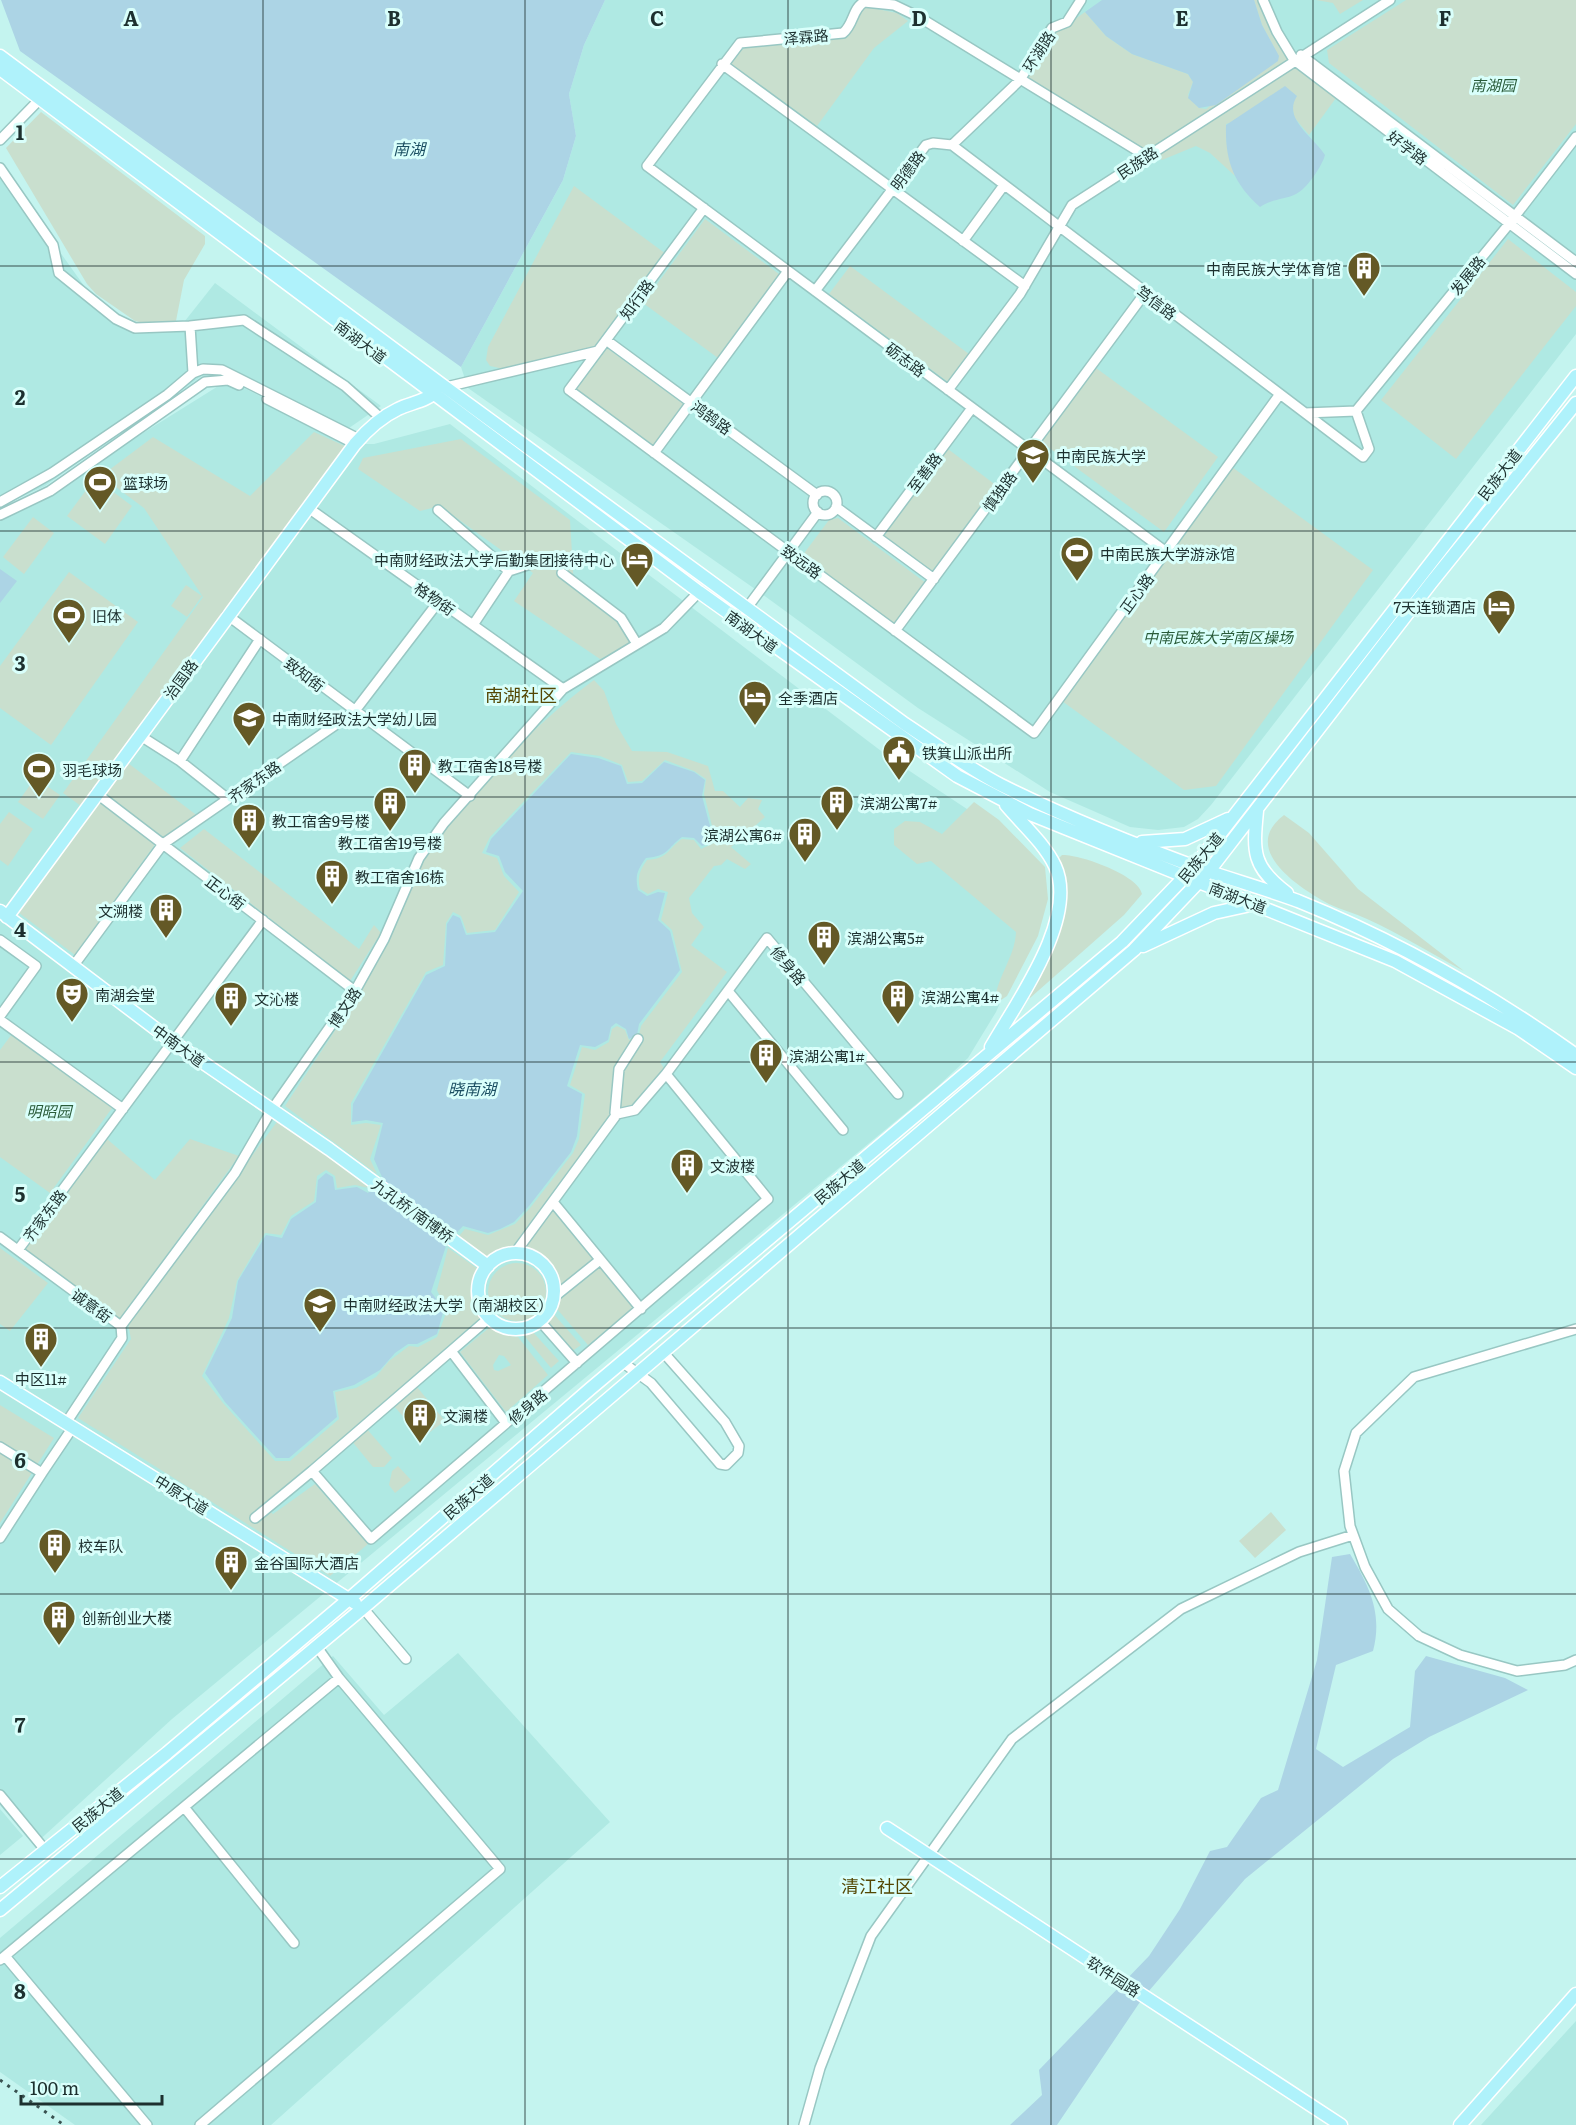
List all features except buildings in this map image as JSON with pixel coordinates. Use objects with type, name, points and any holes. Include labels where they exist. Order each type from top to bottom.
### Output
[{"type":"main road","name":"南湖大道","points":[[0,56],[440,389],[699,592],[923,754],[1003,802],[1257,904],[1423,974],[1519,1029],[1576,1068]]},
{"type":"main road","name":"南湖大道","points":[[0,69],[905,724],[983,775],[1081,821],[1195,866],[1297,901],[1431,964],[1508,1008],[1576,1055]]},
{"type":"main road","name":"民族大道","points":[[0,1887],[349,1599],[622,1362],[1122,942],[1195,866],[1576,376]]},
{"type":"main road","name":"治国路","points":[[4,914],[357,441],[382,419],[440,389]]},
{"type":"main road","name":"民族大道","points":[[0,1910],[317,1647],[1134,950],[1209,871],[1431,583],[1576,403]]},
{"type":"main road","points":[[986,1055],[1042,956],[1060,902],[1059,878],[1050,857],[1003,802]]},
{"type":"main road","points":[[1257,811],[1254,847],[1259,866],[1267,878],[1297,901]]},
{"type":"main road","points":[[1135,842],[1185,839],[1234,816]]},
{"type":"main road","points":[[1134,950],[1214,913],[1257,904]]},
{"type":"main road","name":"中南大道","points":[[4,914],[173,1042],[363,1174]]},
{"type":"main road","name":"九孔桥/南博桥","points":[[363,1174],[488,1266]]},
{"type":"main road","points":[[515,1253],[532,1257],[546,1268],[553,1284],[554,1297],[540,1321],[520,1329],[508,1329],[489,1318],[482,1308],[478,1291],[480,1279],[488,1266],[497,1258],[515,1253]]},
{"type":"main road","name":"中原大道","points":[[0,1383],[363,1608]]},
{"type":"main road","name":"软件园路","points":[[887,1828],[1341,2125]]},
{"type":"main road","points":[[1460,2125],[1574,2001]]},
{"type":"street","name":"环湖路","points":[[1020,80],[1052,28],[1067,22],[1081,0]]},
{"type":"street","name":"好学路","points":[[1263,0],[1277,32],[1297,57],[1512,220],[1576,274]]},
{"type":"street","name":"民族路","points":[[948,390],[1025,286],[1072,205],[1297,57],[1390,0]]},
{"type":"street","name":"泽霖路","points":[[647,166],[722,64],[742,42],[843,33],[850,25],[861,3],[885,3],[919,17],[1146,156]]},
{"type":"street","points":[[722,64],[1025,286]]},
{"type":"street","points":[[952,146],[1020,80]]},
{"type":"street","points":[[0,140],[40,99]]},
{"type":"street","name":"发展路","points":[[1356,411],[1512,220],[1576,137]]},
{"type":"street","name":"明德路","points":[[815,291],[926,145],[933,143],[952,146]]},
{"type":"street","name":"笃信路","points":[[952,146],[1363,457],[1369,449],[1356,411]]},
{"type":"street","name":"砺志路","points":[[647,166],[1166,551]]},
{"type":"street","points":[[0,168],[53,246],[59,273],[116,319],[135,328],[190,326],[244,320],[345,386],[382,419]]},
{"type":"street","points":[[963,241],[1004,185]]},
{"type":"street","name":"知行路","points":[[569,390],[704,208]]},
{"type":"street","name":"好学路","points":[[1512,220],[1576,262]]},
{"type":"street","points":[[654,453],[788,271]]},
{"type":"street","name":"慎独路","points":[[896,631],[1145,293]]},
{"type":"street","points":[[190,326],[194,373]]},
{"type":"street","name":"鸿鹄路","points":[[606,340],[817,495]]},
{"type":"street","points":[[440,389],[598,351]]},
{"type":"street","points":[[0,502],[52,472],[203,369],[222,370],[357,441]]},
{"type":"street","points":[[0,514],[50,491],[205,382],[228,380],[357,441]]},
{"type":"street","name":"致远路","points":[[569,390],[1034,733]]},
{"type":"street","name":"正心路","points":[[1034,733],[1280,394]]},
{"type":"street","name":"至善路","points":[[876,537],[972,408]]},
{"type":"street","points":[[1305,412],[1356,411]]},
{"type":"street","points":[[824,491],[832,493],[836,500],[836,507],[826,514],[818,512],[814,506],[817,495],[824,491]]},
{"type":"street","name":"格物街","points":[[307,507],[563,689]]},
{"type":"street","points":[[836,507],[934,579]]},
{"type":"street","points":[[438,510],[509,571]]},
{"type":"street","points":[[747,608],[818,512]]},
{"type":"street","points":[[473,626],[509,571],[546,559]]},
{"type":"street","points":[[562,573],[621,618],[637,644]]},
{"type":"street","name":"博文路","points":[[121,1326],[235,1173],[271,1112],[356,991],[384,939],[419,858],[444,823],[563,689],[664,628],[699,592]]},
{"type":"street","name":"齐家东路","points":[[74,965],[163,844],[354,712],[439,602]]},
{"type":"street","name":"致知街","points":[[227,615],[354,712],[470,796]]},
{"type":"street","points":[[180,761],[260,639]]},
{"type":"street","points":[[139,735],[180,761],[228,799]]},
{"type":"street","name":"正心街","points":[[96,793],[356,991]]},
{"type":"street","name":"齐家东路","points":[[18,1250],[263,920]]},
{"type":"street","name":"修身路","points":[[515,1253],[617,1114],[635,1110],[666,1074],[767,938],[898,1094]]},
{"type":"street","points":[[0,940],[36,966],[0,1018],[123,1110]]},
{"type":"street","points":[[728,991],[843,1130]]},
{"type":"street","points":[[615,1113],[619,1069],[638,1039]]},
{"type":"street","name":"修身路","points":[[312,1471],[371,1539],[768,1199],[666,1074]]},
{"type":"street","points":[[554,1202],[641,1309]]},
{"type":"street","name":"诚意街","points":[[0,1237],[121,1326],[122,1338],[42,1473],[0,1538]]},
{"type":"street","points":[[554,1297],[600,1260]]},
{"type":"street","points":[[255,1518],[489,1318]]},
{"type":"street","points":[[540,1321],[577,1363]]},
{"type":"street","points":[[1576,1329],[1414,1377],[1356,1433],[1344,1471],[1350,1526],[1365,1567],[1388,1609],[1419,1636],[1460,1655],[1517,1671],[1565,1665],[1576,1660]]},
{"type":"street","points":[[451,1351],[506,1423]]},
{"type":"street","points":[[622,1362],[636,1375],[651,1383],[720,1464],[726,1465],[732,1461],[739,1446],[725,1422],[663,1352]]},
{"type":"street","points":[[0,1447],[42,1473]]},
{"type":"street","points":[[804,2125],[820,2068],[871,1936],[1012,1739],[1181,1609],[1299,1552],[1353,1535]]},
{"type":"street","points":[[363,1608],[406,1659]]},
{"type":"street","points":[[200,2125],[500,1869],[339,1678],[317,1647]]},
{"type":"street","points":[[147,2125],[2,1958],[339,1678]]},
{"type":"street","points":[[0,1795],[46,1851]]},
{"type":"street","points":[[184,1807],[294,1943]]},
{"type":"shaded area","name":"中南民族大学","points":[[605,0],[1576,0],[1576,334],[1211,805],[1198,819],[1184,827],[1158,830],[1130,827],[1050,792],[918,708],[755,589],[468,388],[461,367],[563,180],[576,136],[569,94],[584,45]]},
{"type":"shaded area","points":[[0,168],[87,290],[126,320],[146,328],[177,331],[215,283],[381,406],[349,428],[231,374],[202,376],[45,486],[0,507]]},
{"type":"shaded area","name":"中南财经政法大学（南湖校区）","points":[[228,380],[355,444],[374,444],[450,424],[893,760],[976,815],[1034,927],[996,1012],[968,1058],[937,1087],[172,1719],[34,1845],[0,1805],[0,515],[50,491]]},
{"type":"shaded area","points":[[458,1653],[610,1822],[271,2125],[75,2125],[0,2072],[0,1938],[333,1656],[384,1715]]},
{"type":"shaded area","points":[[0,1809],[23,1836],[0,1855]]},
{"type":"shaded area","points":[[1576,2021],[1576,2125],[1481,2125]]},
{"type":"green space","points":[[1254,0],[1260,0],[1291,63],[1336,98],[1309,135],[1294,117],[1292,104],[1226,124],[1227,147],[1235,176],[1210,153],[1196,146],[1162,160],[1027,78],[1054,34],[1085,12],[1106,36],[1132,54],[1188,74],[1193,82],[1188,95],[1199,108],[1206,109],[1277,53],[1262,25]]},
{"type":"green space","points":[[1316,0],[1363,0],[1340,14],[1333,3]]},
{"type":"green space","name":"南湖园","points":[[1406,0],[1576,0],[1576,124],[1513,205],[1329,63],[1327,50]]},
{"type":"green space","points":[[862,6],[897,13],[908,21],[874,48],[817,126],[731,64],[740,51],[748,46],[849,34],[855,26]]},
{"type":"green space","points":[[41,112],[205,236],[205,244],[184,280],[175,326],[152,325],[135,321],[96,294],[87,284],[6,148]]},
{"type":"green space","points":[[574,186],[666,254],[596,348],[504,369],[490,366],[486,360],[488,347]]},
{"type":"green space","points":[[705,219],[779,274],[718,358],[643,303]]},
{"type":"green space","points":[[1508,239],[1576,292],[1576,306],[1456,459],[1381,400]]},
{"type":"green space","points":[[850,266],[969,354],[948,382],[829,294]]},
{"type":"green space","points":[[607,348],[685,405],[654,446],[576,389]]},
{"type":"green space","points":[[1096,368],[1218,457],[1164,532],[1041,442]]},
{"type":"green space","points":[[314,432],[347,447],[91,795],[156,843],[75,955],[10,906],[81,806],[63,793],[203,597],[144,508],[105,479],[105,473],[153,437],[250,496]]},
{"type":"green space","points":[[461,439],[570,520],[574,587],[621,618],[639,643],[600,659],[514,601],[533,573],[440,506],[420,511],[358,469],[363,458]]},
{"type":"green space","points":[[948,449],[997,486],[933,573],[883,536]]},
{"type":"green space","name":"中南民族大学南区操场","points":[[1232,467],[1373,570],[1216,786],[1184,790],[1062,701]]},
{"type":"green space","name":"篮球场","points":[[95,478],[132,506],[105,544],[67,516]]},
{"type":"green space","points":[[33,517],[54,533],[24,574],[3,557]]},
{"type":"green space","points":[[838,518],[926,583],[895,625],[802,556],[829,520]]},
{"type":"green space","name":"旧体","points":[[69,572],[138,622],[51,745],[0,708],[0,666]]},
{"type":"green space","points":[[186,585],[202,596],[187,617],[171,606]]},
{"type":"green space","points":[[594,680],[604,691],[616,724],[632,751],[667,752],[708,766],[715,791],[723,791],[740,807],[748,798],[762,800],[758,809],[765,817],[731,847],[751,864],[745,869],[727,859],[721,865],[714,866],[689,898],[692,913],[704,927],[691,945],[727,972],[660,1062],[665,1070],[635,1106],[615,1114],[516,1247],[498,1251],[488,1258],[459,1236],[465,1229],[488,1235],[515,1224],[573,1153],[579,1139],[585,1094],[570,1085],[582,1047],[595,1050],[609,1042],[612,1029],[617,1026],[625,1030],[629,1040],[639,1035],[641,1026],[682,972],[672,930],[661,920],[668,892],[658,889],[648,894],[640,889],[639,877],[647,860],[664,855],[682,839],[694,840],[701,849],[716,842],[704,794],[706,779],[694,771],[665,760],[642,781],[628,782],[622,765],[600,756],[571,752],[490,837],[482,853],[497,858],[504,876],[519,892],[495,930],[467,933],[461,916],[453,912],[446,923],[443,965],[426,972],[351,1103],[351,1125],[366,1123],[381,1125],[370,1159],[377,1174],[285,1106],[352,1002],[415,872],[441,834],[502,762],[549,717]]},
{"type":"green space","points":[[124,760],[203,820],[172,843],[100,793]]},
{"type":"green space","name":"羽毛球场","points":[[35,778],[60,795],[43,819],[18,802]]},
{"type":"green space","points":[[974,802],[999,820],[1045,867],[1048,899],[1038,936],[1007,996],[995,1004],[998,986],[1015,942],[1016,932],[931,861],[917,864],[894,845],[894,829],[905,821],[920,822],[942,834]]},
{"type":"green space","points":[[9,812],[33,829],[8,866],[0,860],[0,824]]},
{"type":"green space","points":[[1284,815],[1309,833],[1358,889],[1464,971],[1379,925],[1329,904],[1290,878],[1278,866],[1271,854],[1268,841],[1272,828]]},
{"type":"green space","points":[[204,829],[359,949],[374,925],[381,933],[350,981],[180,848]]},
{"type":"green space","points":[[1062,855],[1094,862],[1120,873],[1131,880],[1142,894],[1124,915],[1030,998],[1028,996],[1054,946],[1064,914],[1066,897],[1059,858]]},
{"type":"green space","name":"明昭园","points":[[18,1026],[118,1100],[50,1193],[0,1157],[0,1050]]},
{"type":"green space","points":[[279,1119],[369,1188],[355,1185],[337,1188],[335,1176],[326,1170],[317,1176],[314,1201],[291,1216],[281,1235],[265,1233],[237,1281],[229,1318],[202,1376],[275,1461],[290,1461],[339,1419],[335,1392],[356,1388],[376,1377],[389,1361],[409,1346],[418,1347],[437,1337],[447,1311],[437,1290],[448,1248],[478,1269],[473,1281],[472,1294],[474,1306],[480,1318],[306,1471],[262,1505],[273,1514],[315,1484],[368,1544],[330,1576],[78,1418],[131,1339],[128,1324]]},
{"type":"green space","points":[[107,1139],[155,1180],[190,1139],[239,1156],[120,1319],[24,1250]]},
{"type":"green space","points":[[554,1207],[596,1259],[560,1286],[553,1266],[543,1256],[524,1248]]},
{"type":"green space","points":[[0,1248],[48,1283],[10,1331],[0,1324]]},
{"type":"green space","points":[[517,1263],[528,1265],[538,1271],[544,1281],[546,1292],[544,1303],[538,1313],[528,1319],[517,1321],[506,1319],[496,1313],[490,1303],[488,1292],[490,1281],[496,1271],[506,1265]]},
{"type":"green space","points":[[600,1265],[635,1308],[588,1345],[557,1309],[560,1296]]},
{"type":"green space","points":[[551,1311],[581,1345],[571,1352],[545,1320]]},
{"type":"green space","points":[[490,1327],[502,1334],[518,1337],[548,1375],[506,1412],[460,1352]],"holes":[[[499,1355],[504,1356],[511,1365],[498,1371],[494,1370],[493,1365]]]},
{"type":"green space","points":[[532,1331],[559,1361],[551,1368],[522,1333]]},
{"type":"green space","points":[[417,1387],[445,1421],[422,1438],[393,1405]]},
{"type":"green space","points":[[0,1405],[54,1438],[0,1523]]},
{"type":"green space","points":[[366,1428],[392,1458],[384,1467],[373,1467],[351,1440]]},
{"type":"green space","points":[[398,1466],[411,1480],[395,1493],[389,1485],[392,1471]]},
{"type":"green space","points":[[1271,1512],[1286,1530],[1255,1558],[1239,1541]]},
{"type":"water","name":"南湖","points":[[1,0],[605,0],[584,45],[569,94],[576,136],[563,180],[461,367],[20,51]]},
{"type":"water","points":[[1102,0],[1254,0],[1262,25],[1279,56],[1278,61],[1216,105],[1199,108],[1188,98],[1193,82],[1188,74],[1132,54],[1106,36],[1085,12]]},
{"type":"water","points":[[1285,86],[1297,96],[1293,104],[1296,120],[1325,155],[1314,177],[1300,191],[1260,207],[1243,189],[1232,170],[1227,149],[1226,125]]},
{"type":"water","points":[[0,569],[17,581],[0,603]]},
{"type":"water","name":"晓南湖","points":[[571,754],[598,758],[621,766],[627,784],[642,783],[664,762],[694,772],[705,780],[702,796],[714,841],[702,846],[694,838],[682,837],[664,853],[646,858],[637,877],[638,890],[647,896],[658,892],[665,893],[658,920],[670,931],[680,970],[639,1024],[637,1035],[629,1039],[626,1029],[616,1023],[611,1027],[608,1040],[595,1047],[580,1045],[567,1086],[582,1094],[577,1136],[571,1152],[529,1206],[514,1222],[500,1229],[488,1233],[463,1226],[447,1243],[431,1292],[444,1309],[437,1334],[417,1344],[408,1344],[395,1353],[380,1370],[354,1385],[333,1391],[337,1417],[289,1458],[276,1458],[225,1402],[205,1373],[232,1318],[238,1281],[266,1235],[282,1238],[291,1219],[316,1202],[318,1180],[326,1173],[333,1177],[335,1190],[357,1187],[368,1193],[382,1177],[374,1159],[383,1123],[366,1120],[352,1122],[353,1104],[426,975],[445,966],[447,924],[453,915],[460,918],[466,935],[495,932],[523,891],[505,872],[499,856],[486,852],[491,839]]},
{"type":"water","points":[[1350,1554],[1363,1577],[1372,1600],[1376,1637],[1373,1651],[1336,1665],[1316,1749],[1343,1767],[1410,1727],[1415,1671],[1426,1656],[1505,1678],[1528,1690],[1429,1737],[1393,1759],[1245,1879],[1142,1999],[1057,2125],[1010,2125],[1042,2095],[1039,2070],[1149,1956],[1180,1909],[1210,1851],[1227,1847],[1261,1798],[1278,1790],[1317,1660],[1332,1557]]},
{"type":"railway","points":[[0,2080],[64,2125]]},
{"type":"place","name":"中南民族大学体育馆","points":[[1364,297]]},
{"type":"place","name":"中南民族大学","points":[[1033,484]]},
{"type":"place","name":"篮球场","points":[[100,511]]},
{"type":"place","name":"中南民族大学游泳馆","points":[[1077,582]]},
{"type":"place","name":"中南财经政法大学后勤集团接待中心","points":[[637,588]]},
{"type":"place","name":"7天连锁酒店","points":[[1499,635]]},
{"type":"place","name":"旧体","points":[[69,644]]},
{"type":"place","name":"全季酒店","points":[[755,726]]},
{"type":"place","name":"中南财经政法大学幼儿园","points":[[249,747]]},
{"type":"place","name":"铁箕山派出所","points":[[899,781]]},
{"type":"place","name":"教工宿舍18号楼","points":[[415,794]]},
{"type":"place","name":"羽毛球场","points":[[39,798]]},
{"type":"place","name":"滨湖公寓7#","points":[[837,831]]},
{"type":"place","name":"教工宿舍19号楼","points":[[390,832]]},
{"type":"place","name":"教工宿舍9号楼","points":[[249,849]]},
{"type":"place","name":"滨湖公寓6#","points":[[805,863]]},
{"type":"place","name":"教工宿舍16栋","points":[[332,905]]},
{"type":"place","name":"文溯楼","points":[[166,939]]},
{"type":"place","name":"滨湖公寓5#","points":[[824,966]]},
{"type":"place","name":"南湖会堂","points":[[72,1023]]},
{"type":"place","name":"滨湖公寓4#","points":[[898,1025]]},
{"type":"place","name":"文沁楼","points":[[231,1027]]},
{"type":"place","name":"滨湖公寓1#","points":[[766,1084]]},
{"type":"place","name":"文波楼","points":[[687,1194]]},
{"type":"place","name":"中南财经政法大学（南湖校区）","points":[[320,1333]]},
{"type":"place","name":"中区11#","points":[[41,1368]]},
{"type":"place","name":"文澜楼","points":[[420,1444]]},
{"type":"place","name":"校车队","points":[[55,1574]]},
{"type":"place","name":"金谷国际大酒店","points":[[231,1591]]},
{"type":"place","name":"创新创业大楼","points":[[59,1646]]},
{"type":"district","name":"南湖社区","points":[[521,694]]},
{"type":"district","name":"清江社区","points":[[877,1885]]}]
